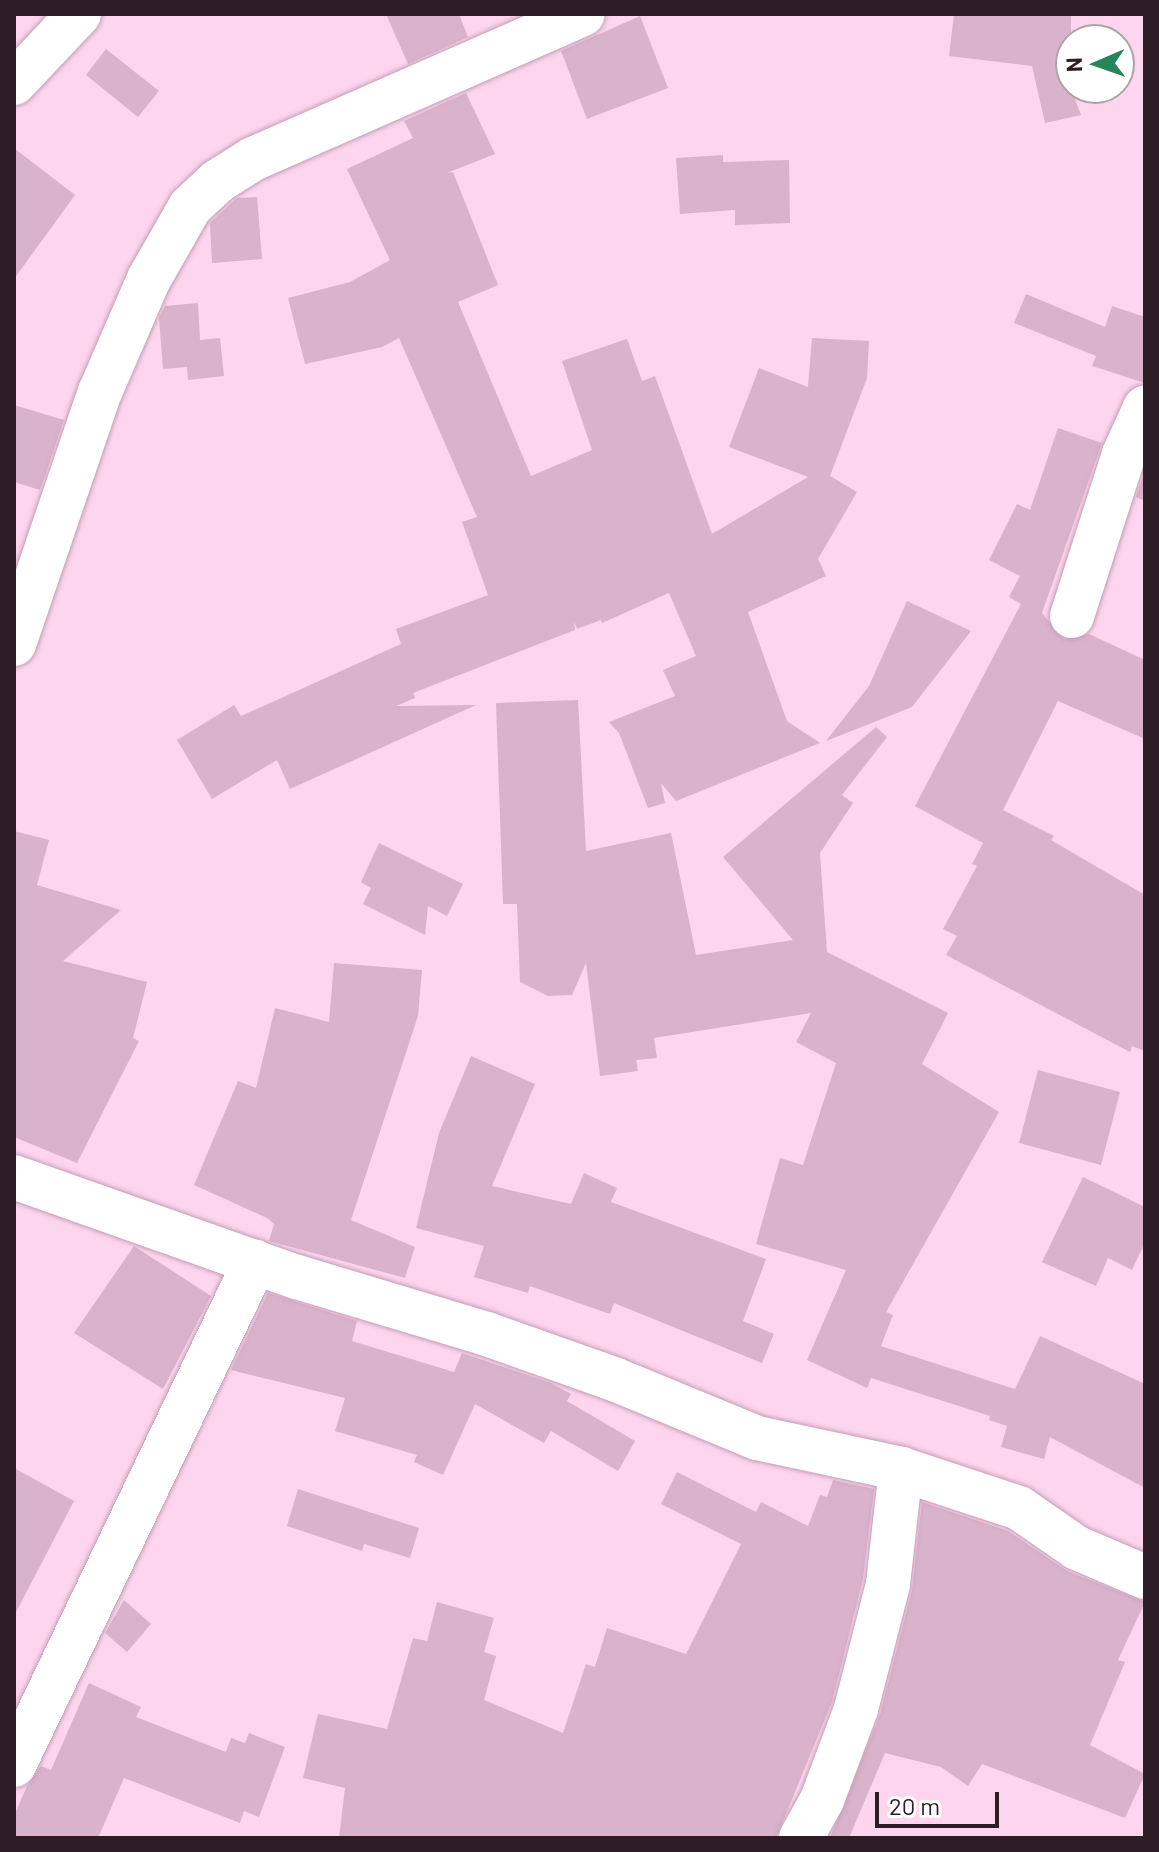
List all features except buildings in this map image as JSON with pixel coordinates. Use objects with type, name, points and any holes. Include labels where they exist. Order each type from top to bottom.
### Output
[{"type":"street","points":[[14,83],[79,14]]},
{"type":"street","points":[[14,644],[100,392],[149,279],[190,207],[218,181],[253,159],[583,14]]},
{"type":"street","points":[[1072,616],[1124,454],[1145,408]]},
{"type":"street","points":[[14,1177],[255,1262],[515,1344],[757,1438],[901,1469],[1019,1508],[1077,1548],[1145,1577]]},
{"type":"street","points":[[14,1765],[255,1262]]},
{"type":"street","points":[[801,1838],[822,1800],[856,1709],[888,1584],[901,1469]]}]
